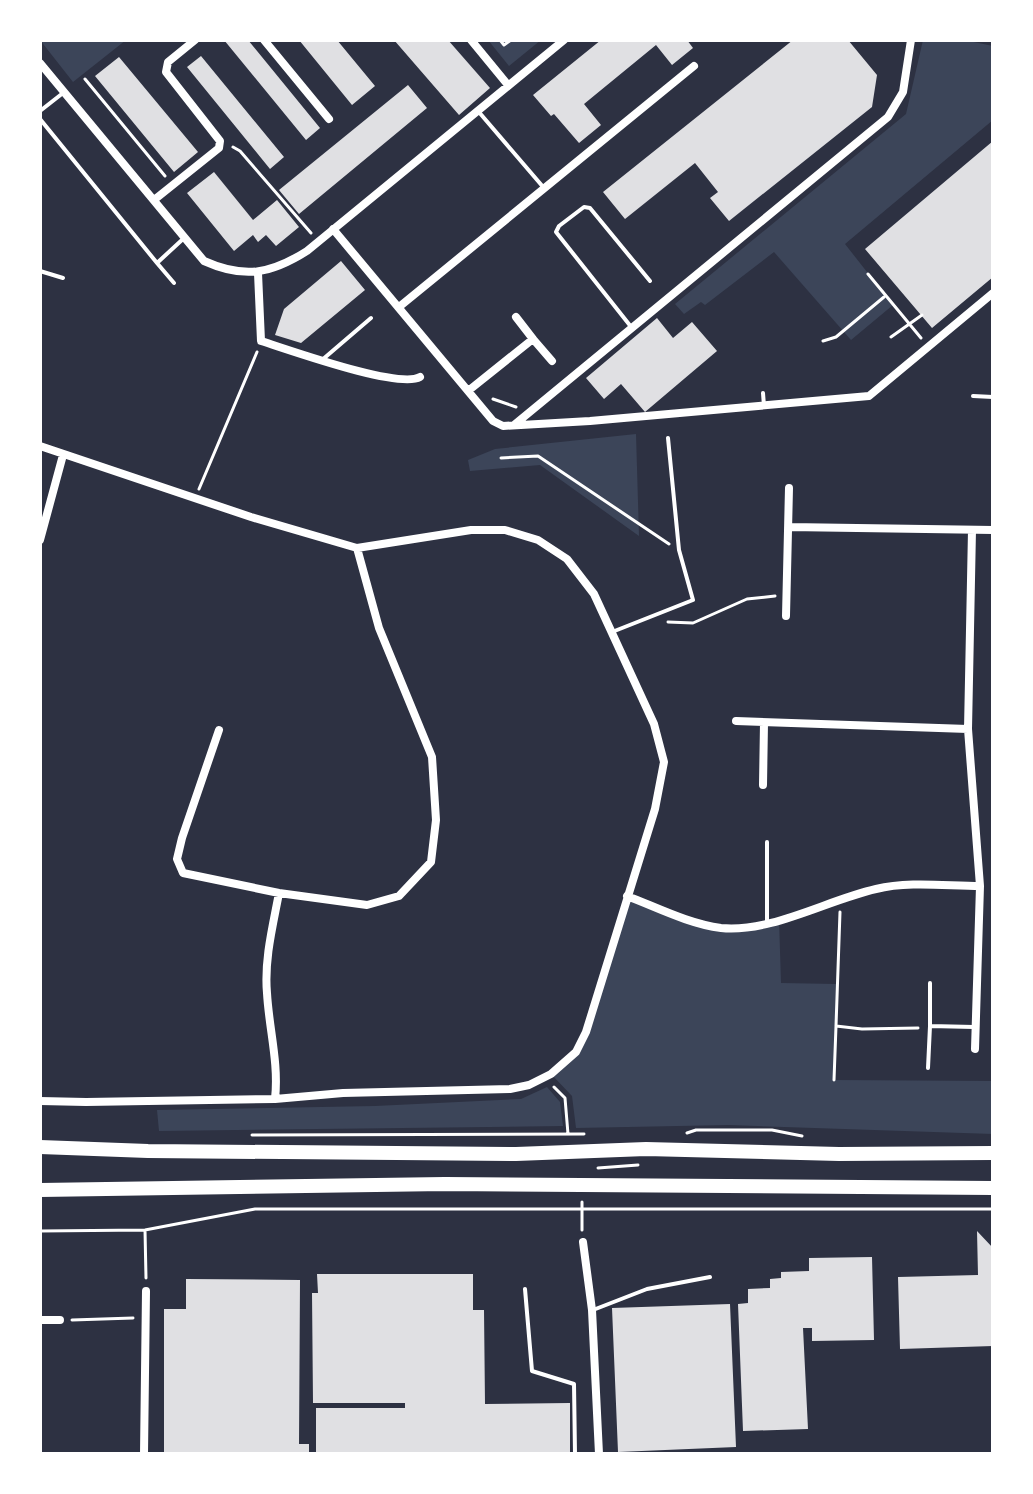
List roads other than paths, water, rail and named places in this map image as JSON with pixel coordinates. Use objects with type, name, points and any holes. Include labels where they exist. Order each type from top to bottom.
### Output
[{"type":"highway","points":[[40,1147],[148,1151],[516,1154],[646,1149],[839,1154],[993,1153]]},
{"type":"highway","points":[[40,1190],[430,1184],[993,1188]]},
{"type":"street","points":[[154,200],[219,148],[220,141],[166,72],[168,62],[195,40]]},
{"type":"street","points":[[264,40],[329,119]]},
{"type":"street","points":[[471,40],[508,85]]},
{"type":"street","points":[[40,63],[204,261],[221,269],[258,273],[289,262],[318,242],[564,40]]},
{"type":"street","points":[[514,426],[888,117],[903,92],[911,40]]},
{"type":"street","points":[[399,307],[694,66]]},
{"type":"street","points":[[333,229],[493,421],[503,426],[869,396],[993,293]]},
{"type":"street","points":[[258,273],[261,341],[392,379],[415,380],[420,377]]},
{"type":"street","points":[[516,317],[552,361]]},
{"type":"street","points":[[468,391],[533,339]]},
{"type":"street","points":[[40,446],[251,517],[357,548],[471,530],[505,530],[538,540],[567,559],[594,594],[654,724],[664,762],[655,809],[586,1032],[576,1052],[545,1078],[510,1089],[343,1093],[275,1099],[40,1101]]},
{"type":"street","points":[[40,540],[63,455]]},
{"type":"street","points":[[786,616],[789,488]]},
{"type":"street","points":[[789,527],[993,530]]},
{"type":"street","points":[[972,530],[968,729],[980,886],[975,1049]]},
{"type":"street","points":[[219,730],[194,797],[177,859],[183,873],[279,893],[367,905],[399,896],[431,862],[436,820],[432,757],[379,628],[357,548]]},
{"type":"street","points":[[736,721],[968,729]]},
{"type":"street","points":[[763,785],[764,723]]},
{"type":"street","points":[[627,896],[719,928],[767,923],[899,885],[980,886]]},
{"type":"street","points":[[275,1099],[278,1075],[266,990],[279,893]]},
{"type":"street","points":[[583,1242],[592,1310],[599,1454]]},
{"type":"street","points":[[144,1454],[146,1291]]},
{"type":"street","points":[[40,1320],[60,1320]]},
{"type":"lane","points":[[40,111],[64,92]]},
{"type":"lane","points":[[478,111],[544,188]]},
{"type":"lane","points":[[40,119],[174,283]]},
{"type":"lane","points":[[632,328],[556,232],[559,226],[584,207],[590,208],[650,281]]},
{"type":"lane","points":[[157,263],[185,238]]},
{"type":"lane","points":[[40,271],[63,278]]},
{"type":"lane","points":[[322,360],[371,318]]},
{"type":"lane","points":[[763,393],[764,406]]},
{"type":"lane","points":[[973,396],[993,397]]},
{"type":"lane","points":[[610,633],[693,600],[679,550],[668,438]]},
{"type":"lane","points":[[767,842],[767,923]]},
{"type":"lane","points":[[928,1068],[930,983]]},
{"type":"lane","points":[[930,1026],[976,1027]]},
{"type":"lane","points":[[592,1310],[647,1289],[710,1277]]},
{"type":"lane","points":[[525,1289],[532,1371],[574,1384],[575,1454]]}]
